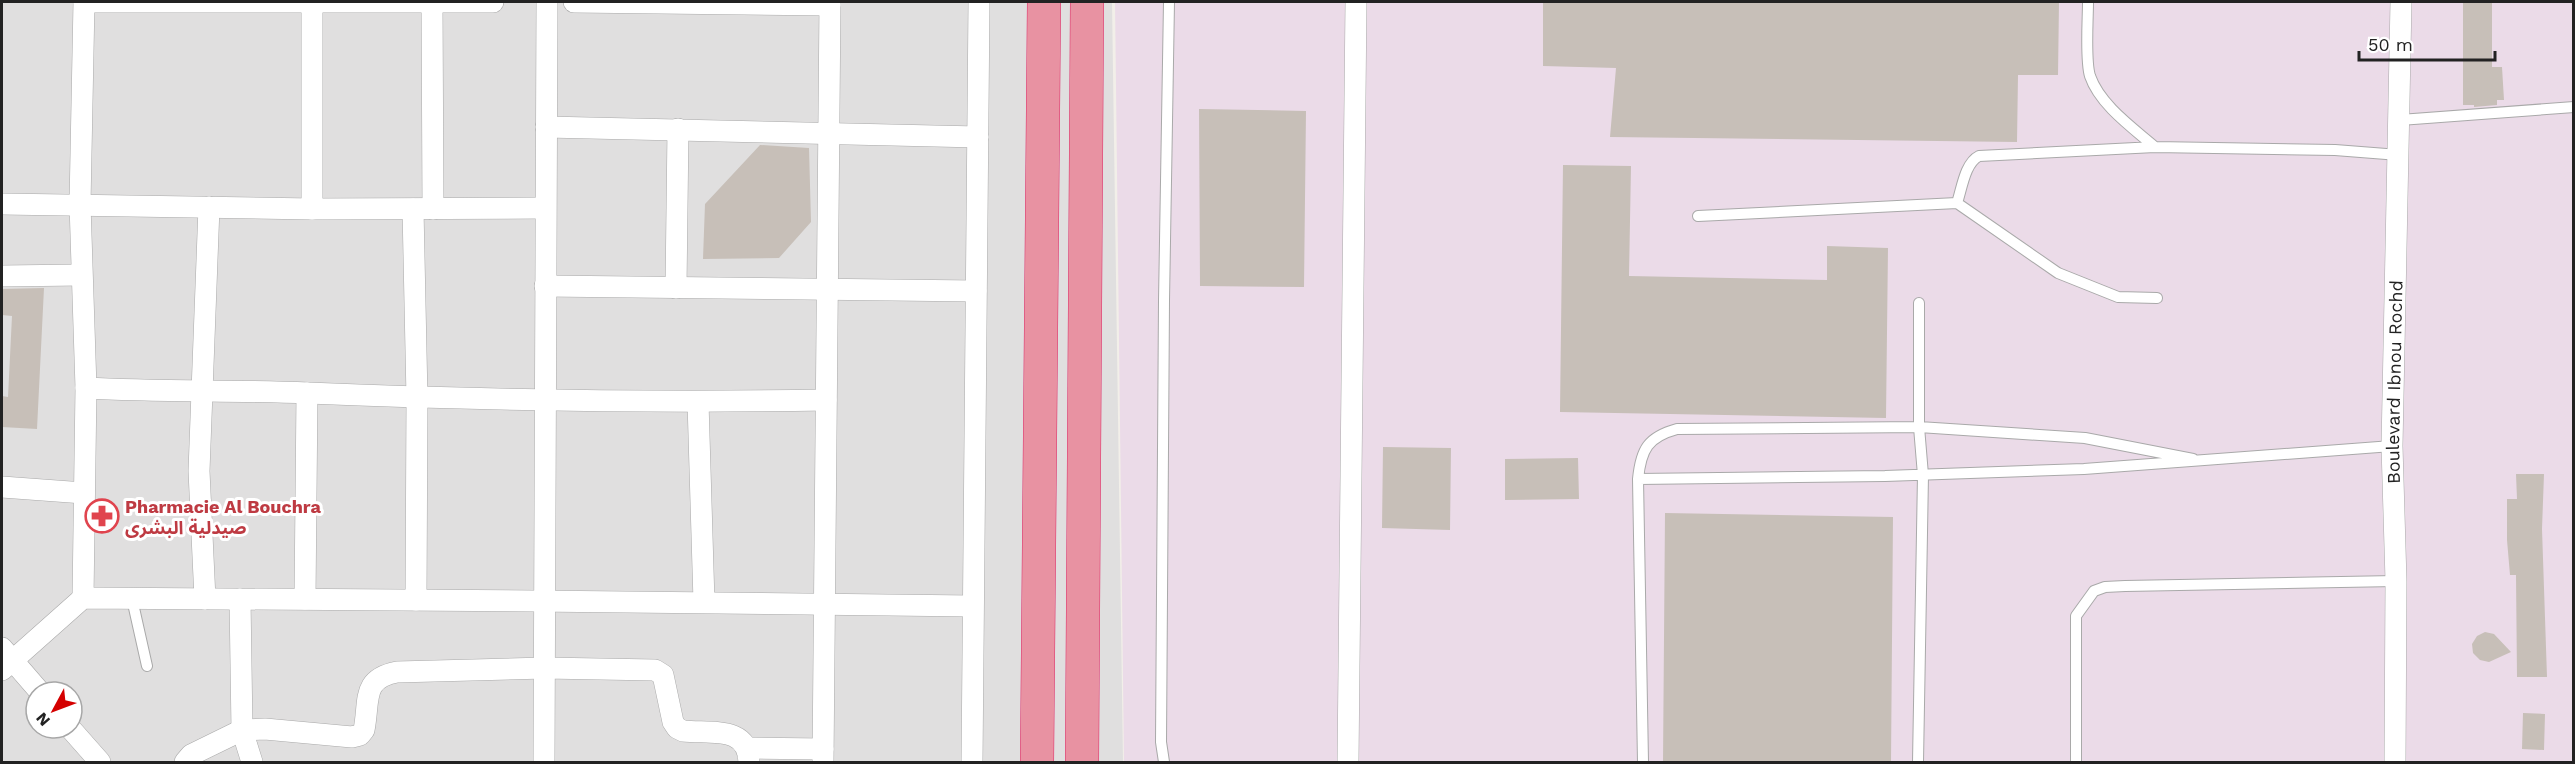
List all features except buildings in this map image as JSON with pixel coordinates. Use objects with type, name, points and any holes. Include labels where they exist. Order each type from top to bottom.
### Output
[{"type":"highway","points":[[1037,762],[1044,2]]},
{"type":"highway","points":[[1082,762],[1087,2]]},
{"type":"street","points":[[83,598],[86,388],[80,204],[84,2],[493,2]]},
{"type":"street","points":[[312,2],[312,209]]},
{"type":"street","points":[[416,600],[417,398],[432,2]]},
{"type":"street","points":[[544,762],[547,2]]},
{"type":"street","points":[[185,762],[191,755],[242,730],[265,729],[352,737],[360,735],[364,730],[369,689],[381,675],[397,672],[544,668],[656,670],[663,675],[673,722],[677,728],[684,731],[733,734],[743,741],[748,755],[823,756],[830,3],[574,2]]},
{"type":"street","points":[[972,762],[980,2]]},
{"type":"street","points":[[1348,762],[1356,2]]},
{"type":"street","name":"Boulevard Ibnou Rochd","points":[[2396,762],[2396,581],[2391,446],[2401,2]]},
{"type":"street","points":[[546,127],[978,137]]},
{"type":"street","points":[[676,288],[678,129]]},
{"type":"street","points":[[2,204],[312,209],[545,208]]},
{"type":"street","points":[[205,599],[199,471],[209,207]]},
{"type":"street","points":[[2,276],[81,275]]},
{"type":"street","points":[[545,286],[976,291]]},
{"type":"street","points":[[86,388],[148,392],[307,393],[417,398],[544,398],[698,402],[826,400]]},
{"type":"street","points":[[304,599],[307,393]]},
{"type":"street","points":[[698,402],[704,602]]},
{"type":"street","points":[[2,487],[84,493]]},
{"type":"street","points":[[27,680],[5,659],[83,598],[972,606]]},
{"type":"street","points":[[240,599],[242,730],[252,762]]},
{"type":"street","points":[[81,740],[100,762]]},
{"type":"lane","points":[[1164,762],[1161,742],[1161,576],[1169,2]]},
{"type":"lane","points":[[2088,2],[2089,74],[2097,90],[2114,109],[2155,147]]},
{"type":"lane","points":[[2400,120],[2574,107]]},
{"type":"lane","points":[[1957,203],[1969,166],[1972,160],[1979,156],[2155,147],[2335,150],[2399,155]]},
{"type":"lane","points":[[1698,216],[1957,203],[2058,273],[2118,297],[2157,298]]},
{"type":"lane","points":[[1918,762],[1923,475],[1919,427],[1919,303]]},
{"type":"lane","points":[[1643,762],[1638,478],[1646,446],[1659,434],[1677,429],[1919,427],[2085,438],[2193,459]]},
{"type":"lane","points":[[1638,478],[1923,475],[2084,469],[2193,459],[2391,446]]},
{"type":"lane","points":[[2076,762],[2076,616],[2094,591],[2105,587],[2125,586],[2396,581]]},
{"type":"lane","points":[[132,599],[147,666]]},
{"type":"shaded area","points":[[2,2],[1112,2],[1123,762],[2,762]]},
{"type":"shaded area","points":[[1115,2],[2573,2],[2573,762],[1124,762]]},
{"type":"place","name":"Pharmacie Al Bouchra صيدلية البشرى","points":[[102,516]]}]
